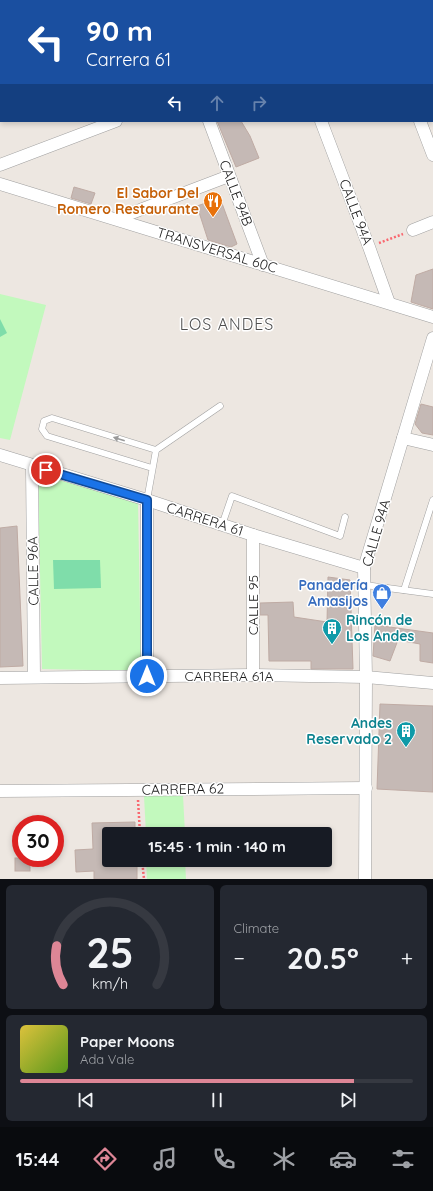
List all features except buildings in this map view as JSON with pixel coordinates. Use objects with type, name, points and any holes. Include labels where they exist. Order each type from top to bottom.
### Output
[{"type":"street","points":[[0,165],[113,122]]},
{"type":"street","name":"CALLE 94B","points":[[209,122],[263,265]]},
{"type":"street","name":"CALLE 94A","points":[[321,122],[370,247],[389,303]]},
{"type":"street","points":[[420,122],[433,155]]},
{"type":"street","points":[[116,219],[229,176]]},
{"type":"street","name":"TRANSVERSAL 60C","points":[[0,184],[433,317]]},
{"type":"street","points":[[413,230],[433,222]]},
{"type":"street","name":"CALLE 94A","points":[[365,879],[366,677],[364,568],[433,338]]},
{"type":"street","points":[[403,438],[433,445]]},
{"type":"street","name":"CARRERA 61","points":[[0,455],[147,500],[253,535],[364,568]]},
{"type":"street","name":"CALLE 96A","points":[[32,465],[34,677]]},
{"type":"street","points":[[147,500],[147,676]]},
{"type":"street","name":"CALLE 95","points":[[253,535],[253,675]]},
{"type":"street","name":"CARRERA 61A","points":[[0,678],[253,675],[366,677],[433,683]]},
{"type":"street","name":"CARRERA 62","points":[[0,791],[366,788]]},
{"type":"lane","points":[[147,500],[156,450],[220,406]]},
{"type":"lane","points":[[152,468],[47,436],[42,429],[44,421],[52,418],[156,450]]},
{"type":"lane","points":[[222,525],[232,496],[340,536],[345,517]]},
{"type":"lane","points":[[404,590],[433,500]]},
{"type":"lane","points":[[365,586],[433,594]]},
{"type":"path","points":[[370,247],[413,230]]},
{"type":"path","points":[[137,790],[140,827]]},
{"type":"path","points":[[143,867],[144,879]]},
{"type":"green space","points":[[0,294],[46,305],[10,440],[0,438]]},
{"type":"green space","points":[[0,319],[7,333],[0,337]]},
{"type":"green space","points":[[38,475],[138,500],[141,671],[42,669]]},
{"type":"green space","points":[[53,560],[100,560],[101,588],[54,589]]},
{"type":"green space","points":[[183,795],[185,827],[146,827],[144,796]]},
{"type":"green space","points":[[146,867],[185,867],[186,879],[147,879]]},
{"type":"place","name":"El Sabor Del Romero Restaurante","points":[[213,218]]},
{"type":"place","name":"Panadería Amasijos","points":[[382,610]]},
{"type":"place","name":"Rincón de Los Andes","points":[[332,645]]},
{"type":"place","name":"Andes Reservado 2","points":[[406,748]]},
{"type":"district","name":"LOS ANDES","points":[[227,324]]},
{"type":"route","points":[[46,470],[147,500],[147,676]]}]
